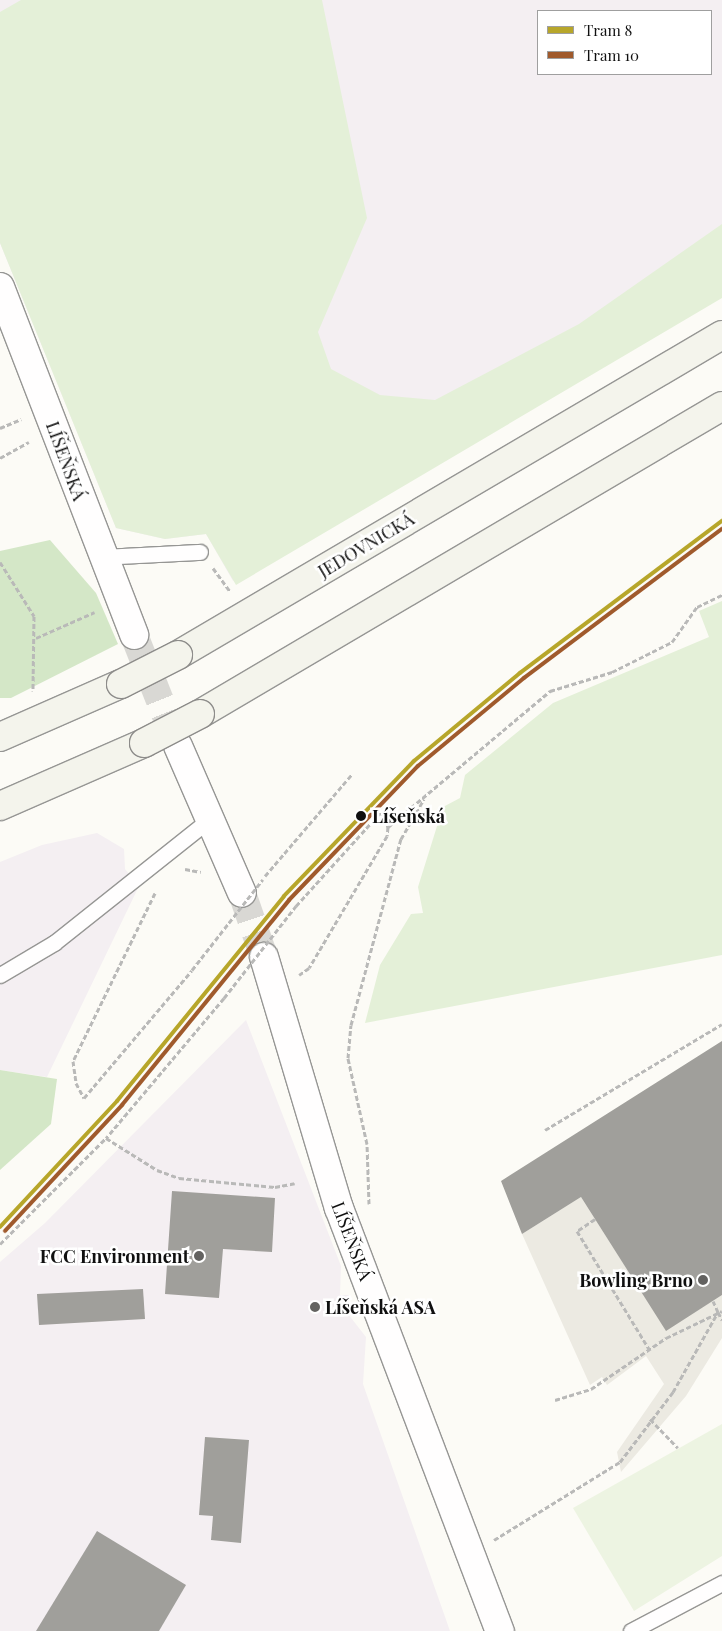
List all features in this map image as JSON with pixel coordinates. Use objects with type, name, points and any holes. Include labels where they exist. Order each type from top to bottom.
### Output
[{"type":"main road","name":"JEDOVNICKÁ","points":[[0,737],[121,684],[178,655],[722,334]]},
{"type":"main road","points":[[0,806],[144,743],[200,714],[722,406]]},
{"type":"street","name":"LÍŠEŇSKÁ","points":[[0,286],[101,557],[134,635]]},
{"type":"street","points":[[178,746],[210,819],[252,886]]},
{"type":"street","name":"LÍŠEŇSKÁ","points":[[264,957],[274,983],[346,1226],[500,1631]]},
{"type":"lane","points":[[101,557],[200,552]]},
{"type":"lane","points":[[0,975],[54,944],[210,819]]},
{"type":"lane","points":[[631,1631],[722,1583]]},
{"type":"path","points":[[0,428],[26,417]]},
{"type":"path","points":[[0,458],[33,439]]},
{"type":"path","points":[[200,552],[232,593]]},
{"type":"path","points":[[0,562],[34,616],[36,638],[33,695]]},
{"type":"path","points":[[388,827],[424,799],[550,691],[612,672],[672,642],[697,607],[722,595]]},
{"type":"path","points":[[36,638],[101,608]]},
{"type":"path","points":[[208,876],[186,868],[168,875],[159,883],[73,1061],[76,1083],[84,1098],[192,970],[252,886],[352,774]]},
{"type":"path","points":[[346,1226],[369,1217],[370,1195],[367,1144],[348,1058],[351,1025],[401,839],[424,799]]},
{"type":"path","points":[[0,1244],[106,1138],[224,998],[296,906],[381,812],[388,827],[387,836],[309,968],[274,983]]},
{"type":"path","points":[[159,860],[168,875]]},
{"type":"path","points":[[545,1130],[722,1024]]},
{"type":"path","points":[[106,1138],[157,1170],[179,1178],[275,1186],[295,1184]]},
{"type":"path","points":[[595,1219],[577,1231],[649,1349]]},
{"type":"path","points":[[713,1301],[721,1312],[722,1320]]},
{"type":"path","points":[[555,1400],[591,1389],[649,1349],[721,1312]]},
{"type":"path","points":[[491,1541],[620,1462],[650,1419],[673,1392],[721,1312]]},
{"type":"path","points":[[650,1419],[678,1448]]},
{"type":"shaded area","points":[[0,0],[722,0],[722,292],[233,581],[206,534],[165,539],[116,528],[0,243]]},
{"type":"shaded area","points":[[97,833],[124,849],[125,869],[139,886],[47,1077],[0,1070],[0,862],[42,845]]},
{"type":"shaded area","points":[[246,1020],[341,1266],[340,1295],[349,1295],[348,1314],[366,1337],[363,1384],[450,1631],[0,1631],[0,1262],[45,1223]]},
{"type":"shaded area","points":[[581,1197],[666,1330],[722,1295],[722,1338],[686,1396],[621,1472],[617,1452],[664,1384],[646,1356],[607,1385],[602,1377],[590,1385],[522,1234]]},
{"type":"green space","points":[[21,0],[322,0],[367,218],[318,332],[331,369],[380,395],[435,400],[579,324],[722,224],[722,298],[236,585],[206,534],[165,539],[116,528],[0,243],[0,12]]},
{"type":"green space","points":[[50,540],[96,593],[118,644],[11,698],[0,698],[0,551]]},
{"type":"green space","points":[[722,601],[722,955],[365,1023],[380,965],[411,914],[423,913],[418,887],[443,807],[460,798],[465,775],[553,703],[709,637],[699,611]]},
{"type":"green space","points":[[0,1070],[57,1079],[51,1124],[0,1170]]},
{"type":"green space","points":[[722,1424],[722,1556],[634,1611],[573,1508]]},
{"type":"building","points":[[722,1041],[722,1295],[666,1331],[581,1197],[522,1234],[501,1181]]},
{"type":"building","points":[[172,1191],[275,1198],[272,1252],[223,1249],[219,1298],[165,1294]]},
{"type":"building","points":[[143,1289],[145,1319],[39,1325],[37,1294]]},
{"type":"building","points":[[205,1437],[249,1440],[241,1543],[211,1540],[213,1516],[199,1515]]},
{"type":"building","points":[[97,1531],[186,1585],[159,1631],[36,1631]]},
{"type":"tunnel","points":[[134,635],[178,746]]},
{"type":"tunnel","points":[[242,893],[264,957]]},
{"type":"tram line","name":"8","points":[[0,1227],[117,1101],[284,896],[414,761],[520,673],[722,521]]},
{"type":"tram line","name":"10","points":[[5,1231],[122,1105],[289,900],[418,766],[524,678],[722,529]]},
{"type":"place","name":"Líšeňská","points":[[361,816]]},
{"type":"place","name":"FCC Environment","points":[[199,1256]]},
{"type":"place","name":"Bowling Brno","points":[[703,1280]]},
{"type":"place","name":"Líšeňská ASA","points":[[315,1307]]}]
